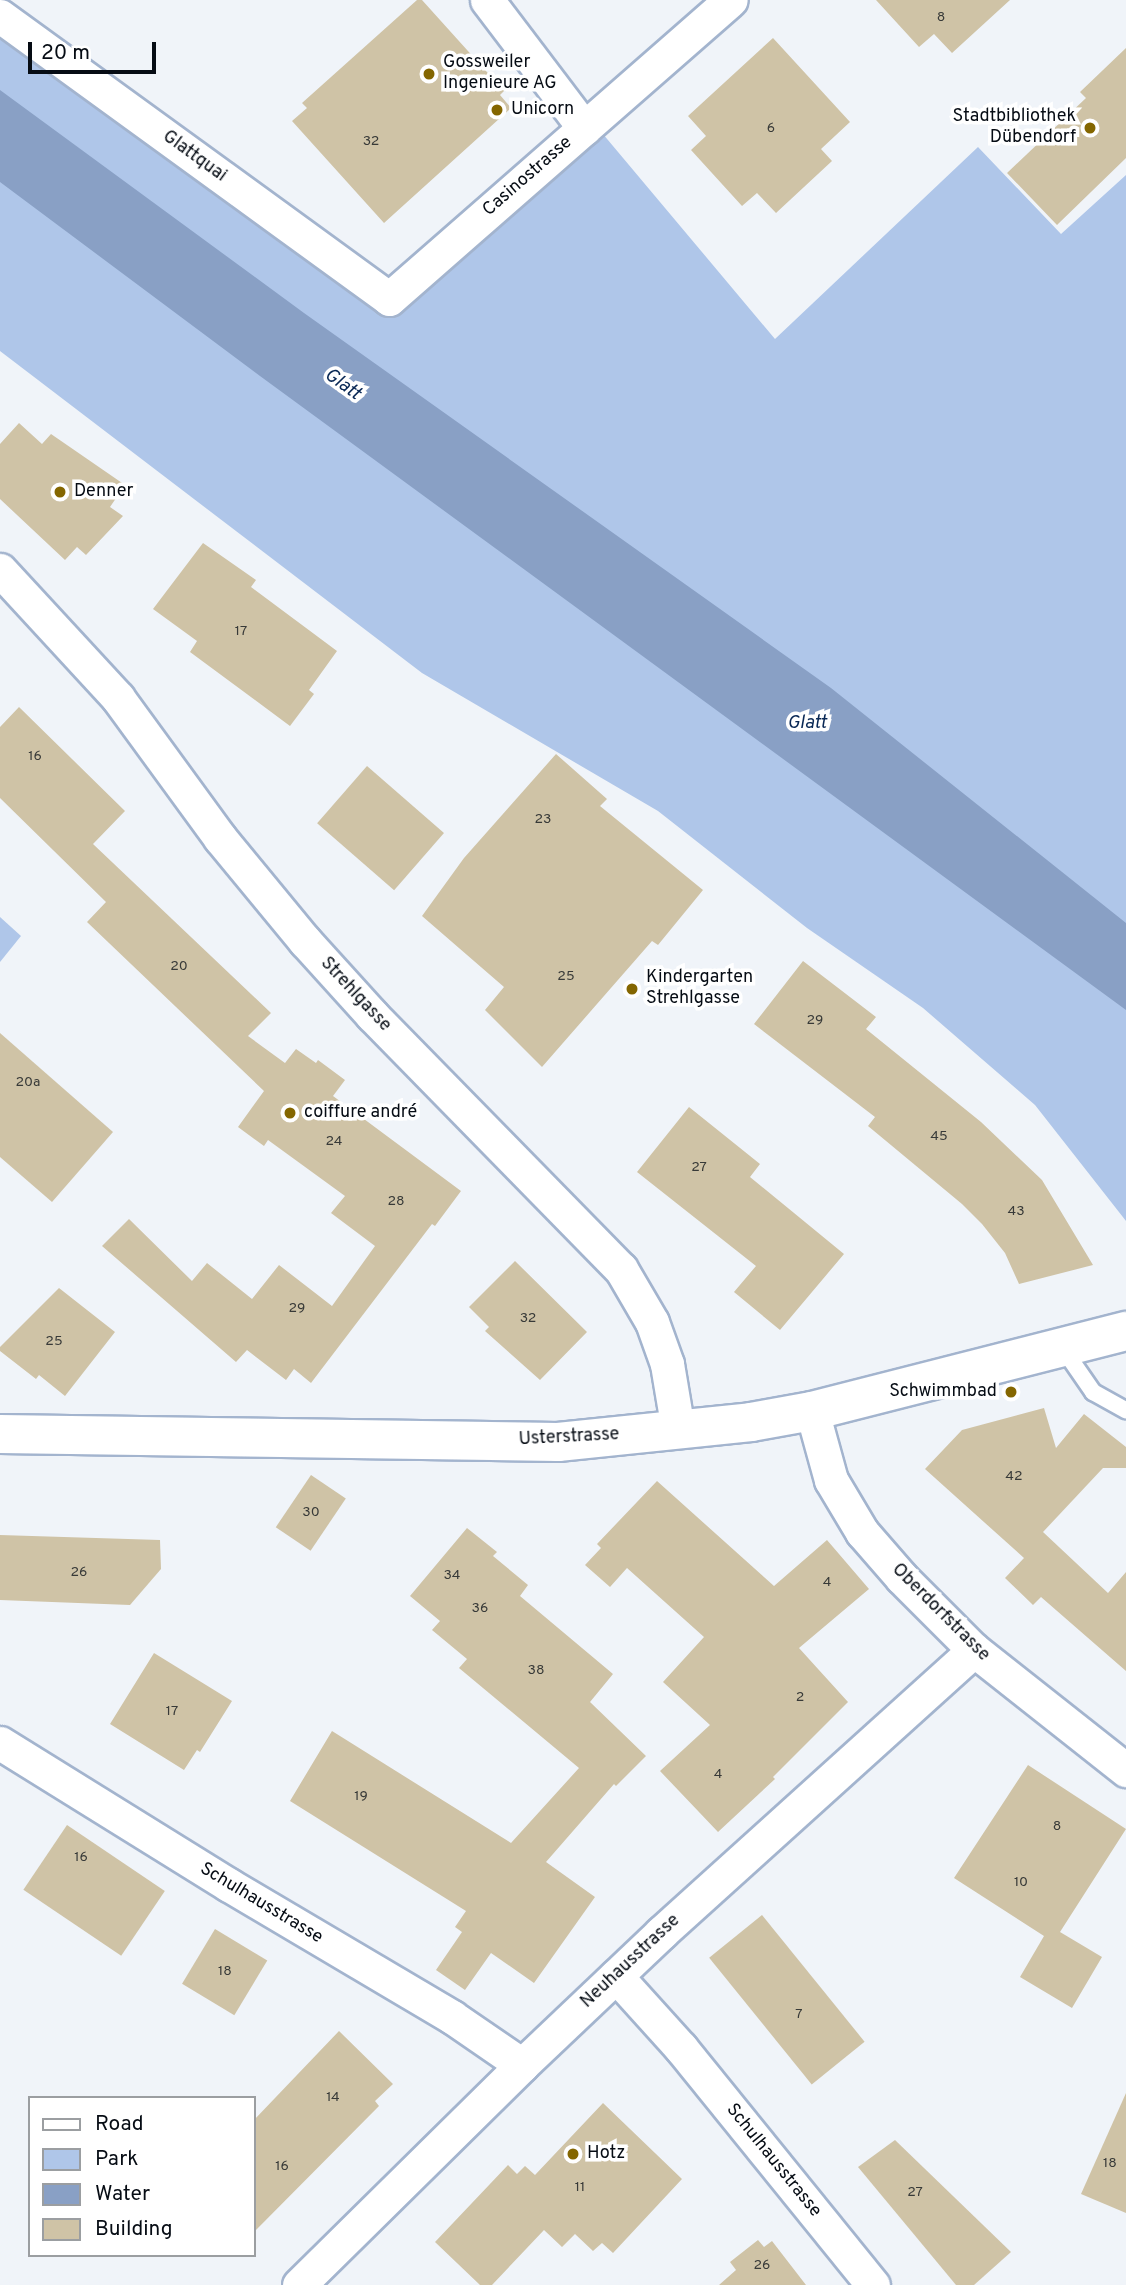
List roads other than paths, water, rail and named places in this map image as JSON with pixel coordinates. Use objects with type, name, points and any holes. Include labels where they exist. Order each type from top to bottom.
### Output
[{"type":"street","points":[[487,0],[584,128]]},
{"type":"street","name":"Casinostrasse","points":[[389,299],[731,0]]},
{"type":"street","name":"Glattquai","points":[[0,16],[389,299]]},
{"type":"street","name":"Strehlgasse","points":[[0,570],[118,698],[220,838],[304,941],[372,1015],[621,1269],[653,1322],[667,1364],[678,1430]]},
{"type":"street","name":"Usterstrasse","points":[[0,1434],[558,1442],[678,1430],[812,1411],[1126,1331]]},
{"type":"street","name":"Oberdorfstrasse","points":[[812,1411],[831,1480],[862,1532],[921,1599],[974,1650],[1126,1770]]},
{"type":"street","name":"Neuhausstrasse","points":[[299,2285],[522,2064],[974,1650]]},
{"type":"street","name":"Schulhausstrasse","points":[[0,1743],[229,1885],[452,2017],[522,2064]]},
{"type":"street","name":"Schulhausstrasse","points":[[616,1976],[681,2048],[873,2285]]},
{"type":"lane","points":[[1062,1347],[1093,1392],[1126,1410]]},
{"type":"water","name":"Glatt","points":[[0,90],[304,313],[831,688],[1126,923],[1126,1010],[260,376],[0,182]]},
{"type":"place","name":"Gossweiler Ingenieure AG","points":[[429,74]]},
{"type":"place","name":"Unicorn","points":[[497,110]]},
{"type":"place","name":"Stadtbibliothek Dübendorf","points":[[1090,128]]},
{"type":"place","name":"Denner","points":[[60,492]]},
{"type":"place","name":"Kindergarten Strehlgasse","points":[[632,989]]},
{"type":"place","name":"coiffure andré","points":[[290,1113]]},
{"type":"place","name":"Schwimmbad","points":[[1011,1392]]},
{"type":"place","name":"Hotz","points":[[573,2154]]}]
